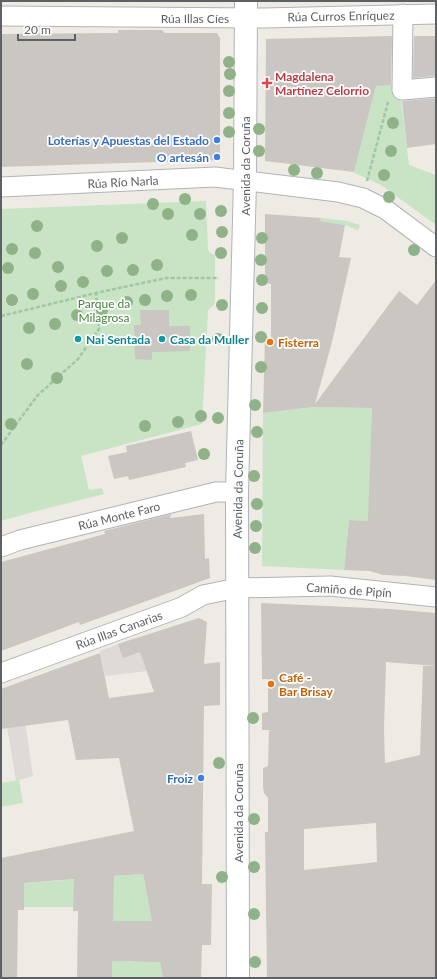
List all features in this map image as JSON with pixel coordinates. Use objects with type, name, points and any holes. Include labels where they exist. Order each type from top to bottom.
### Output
[{"type":"street","name":"Rúa Curros Enríquez","points":[[246,10],[436,14]]},
{"type":"street","name":"Rúa Illas Cíes","points":[[1,16],[246,10]]},
{"type":"street","name":"Avenida da Coruña","points":[[238,978],[237,492],[245,181],[246,10]]},
{"type":"street","points":[[403,14],[402,90],[436,87]]},
{"type":"street","name":"Rúa Río Narla","points":[[1,187],[215,177],[338,192],[363,198],[385,209],[436,247]]},
{"type":"street","name":"Rúa Monte Faro","points":[[1,547],[20,540],[216,492],[237,492]]},
{"type":"street","name":"Camiño de Pipín","points":[[237,588],[330,586],[436,597]]},
{"type":"street","name":"Rúa Illas Canarias","points":[[1,673],[182,606],[203,595],[237,588]]},
{"type":"path","points":[[366,182],[391,91],[402,90]]},
{"type":"path","points":[[1,316],[166,278],[219,278]]},
{"type":"path","points":[[1,445],[37,396],[78,359],[99,329],[96,293]]},
{"type":"shaded area","points":[[135,638],[147,671],[105,676],[100,651]]},
{"type":"shaded area","points":[[19,682],[33,776],[16,781],[6,721]]},
{"type":"green space","points":[[399,84],[409,165],[436,175],[436,225],[381,185],[354,172],[376,86]]},
{"type":"green space","name":"Parque da Milagrosa","points":[[206,201],[208,250],[210,253],[215,255],[215,302],[208,310],[202,424],[81,456],[89,490],[102,488],[104,494],[1,521],[1,209]]},
{"type":"green space","points":[[321,218],[347,221],[360,225],[358,230],[345,225],[320,221]]},
{"type":"green space","points":[[315,407],[372,408],[369,521],[349,520],[344,570],[262,566],[263,413]]},
{"type":"green space","points":[[19,780],[23,803],[1,807],[1,783]]},
{"type":"green space","points":[[143,874],[163,978],[112,978],[112,973],[106,973],[107,957],[127,957],[127,962],[141,961],[141,921],[127,921],[127,927],[107,927],[74,895],[73,907],[24,907],[1,885]]},
{"type":"building","points":[[118,30],[162,30],[165,33],[217,33],[220,38],[220,160],[1,167],[1,34],[118,33]]},
{"type":"building","points":[[392,36],[391,85],[376,86],[354,172],[265,161],[266,39]]},
{"type":"building","points":[[414,36],[436,36],[436,76],[413,78]]},
{"type":"building","points":[[436,98],[436,144],[407,148],[402,101]]},
{"type":"building","points":[[265,214],[321,218],[320,221],[345,225],[339,257],[351,258],[333,338],[315,404],[399,291],[417,305],[436,280],[436,580],[383,575],[370,571],[344,570],[349,520],[368,521],[372,408],[314,407],[263,413],[265,337],[271,337],[271,284],[265,283]]},
{"type":"building","name":"Casa da Muller","points":[[140,310],[169,310],[169,326],[190,326],[190,351],[152,352],[152,360],[135,359],[134,325],[141,325]]},
{"type":"building","points":[[191,431],[198,460],[185,463],[186,467],[129,480],[128,476],[114,479],[108,456],[127,452],[126,446]]},
{"type":"building","points":[[171,514],[170,518],[204,514],[205,559],[209,558],[210,578],[80,625],[79,622],[1,651],[1,562],[105,534],[104,531]]},
{"type":"building","points":[[261,603],[391,609],[436,613],[436,666],[436,978],[267,978],[265,832],[268,832],[268,798],[264,793],[263,787],[263,768],[268,766],[269,730],[262,730],[262,713],[268,712],[268,679],[262,679]],"holes":[[[386,662],[436,666],[423,666],[420,755],[385,763],[384,728]],[[376,823],[377,862],[304,870],[304,829]]]},
{"type":"building","points":[[199,618],[207,622],[204,664],[220,662],[220,705],[204,706],[202,884],[212,884],[211,945],[202,945],[201,978],[163,978],[160,962],[112,961],[112,978],[77,978],[78,911],[73,911],[74,879],[24,883],[24,910],[18,910],[17,978],[1,978],[1,858],[134,831],[119,758],[76,760],[68,720],[1,729],[1,689],[100,653],[109,698],[154,692],[140,652],[123,658],[118,644]],"holes":[[[143,874],[152,921],[113,921],[114,876]]]},
{"type":"place","name":"Magdalena Martínez Celorrio","points":[[267,83]]},
{"type":"place","name":"Loterías y Apuestas del Estado","points":[[217,140]]},
{"type":"place","name":"O artesán","points":[[217,157]]},
{"type":"place","name":"Nai Sentada","points":[[78,339]]},
{"type":"place","name":"Casa da Muller","points":[[162,339]]},
{"type":"place","name":"Fisterra","points":[[270,342]]},
{"type":"place","name":"Café - Bar Brisay","points":[[271,684]]},
{"type":"place","name":"Froiz","points":[[201,778]]}]
